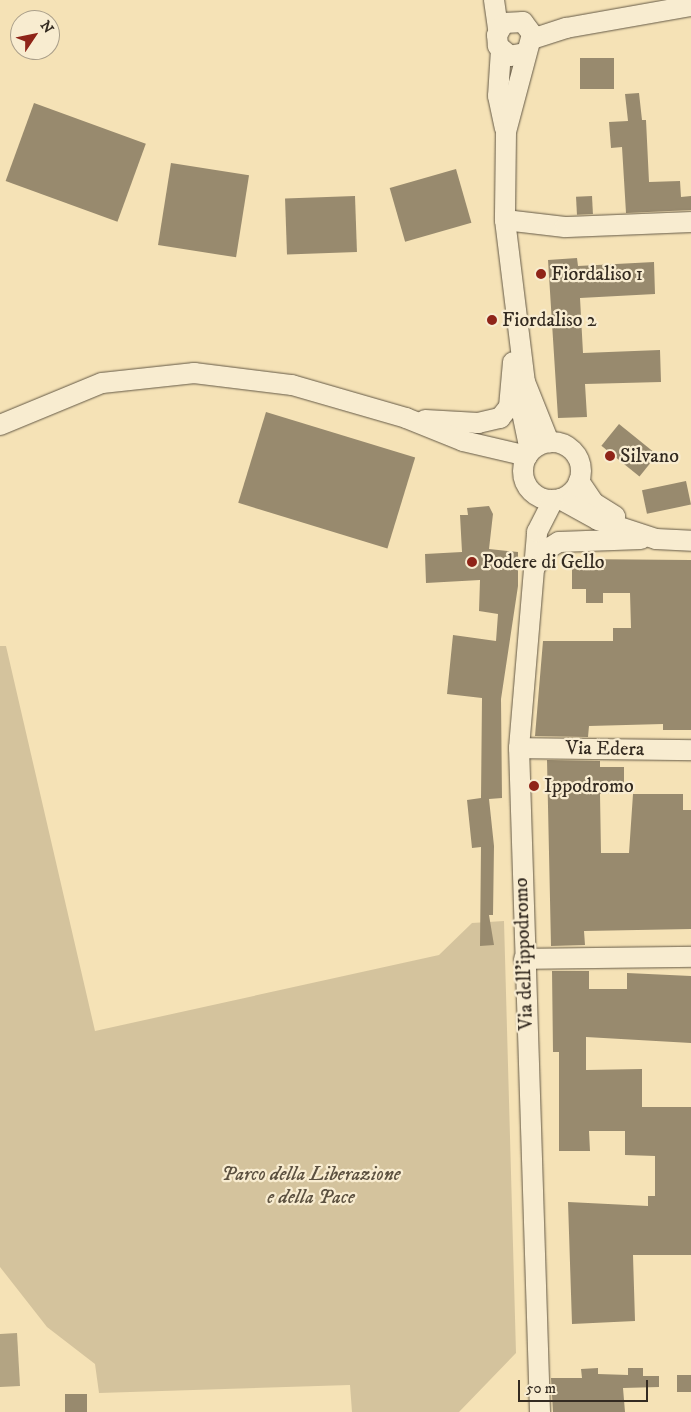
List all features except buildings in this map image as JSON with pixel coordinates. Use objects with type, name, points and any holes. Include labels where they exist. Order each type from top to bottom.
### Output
[{"type":"street","points":[[494,0],[518,33]]},
{"type":"street","points":[[506,0],[518,33],[506,132],[505,220],[514,316],[529,397],[549,442]]},
{"type":"street","points":[[506,132],[498,96],[501,50],[518,33],[670,0]]},
{"type":"street","points":[[518,33],[566,28],[691,6]]},
{"type":"street","points":[[505,220],[565,227],[691,222]]},
{"type":"street","points":[[406,418],[478,423],[500,418],[509,407],[513,362],[514,316]]},
{"type":"street","points":[[513,362],[528,453],[523,475]]},
{"type":"street","points":[[0,425],[102,383],[194,373],[292,385],[406,418],[463,441],[523,475],[536,496],[556,500],[598,520],[656,539]]},
{"type":"street","points":[[463,441],[528,453],[549,442],[565,445],[577,456],[579,481],[600,508],[656,539]]},
{"type":"street","points":[[556,500],[579,481]]},
{"type":"street","name":"Via dell'ippodromo","points":[[540,1412],[524,959],[519,748],[538,526],[556,500]]},
{"type":"street","points":[[534,570],[546,550],[559,542],[656,539],[691,541]]},
{"type":"street","name":"Via Edera","points":[[519,748],[691,750]]},
{"type":"street","points":[[524,959],[691,957]]},
{"type":"green space","name":"Parco della Liberazione e della Pace","points":[[0,646],[6,646],[95,1031],[439,955],[472,923],[504,921],[516,1353],[459,1412],[352,1412],[350,1385],[99,1393],[95,1364],[47,1327],[0,1267]]},
{"type":"shaded area","points":[[17,1333],[20,1386],[0,1387],[0,1334]]},
{"type":"place","name":"Fiordaliso 1","points":[[541,274]]},
{"type":"place","name":"Fiordaliso 2","points":[[492,320]]},
{"type":"place","name":"Silvano","points":[[610,456]]},
{"type":"place","name":"Podere di Gello","points":[[472,562]]},
{"type":"place","name":"Ippodromo","points":[[534,786]]}]
